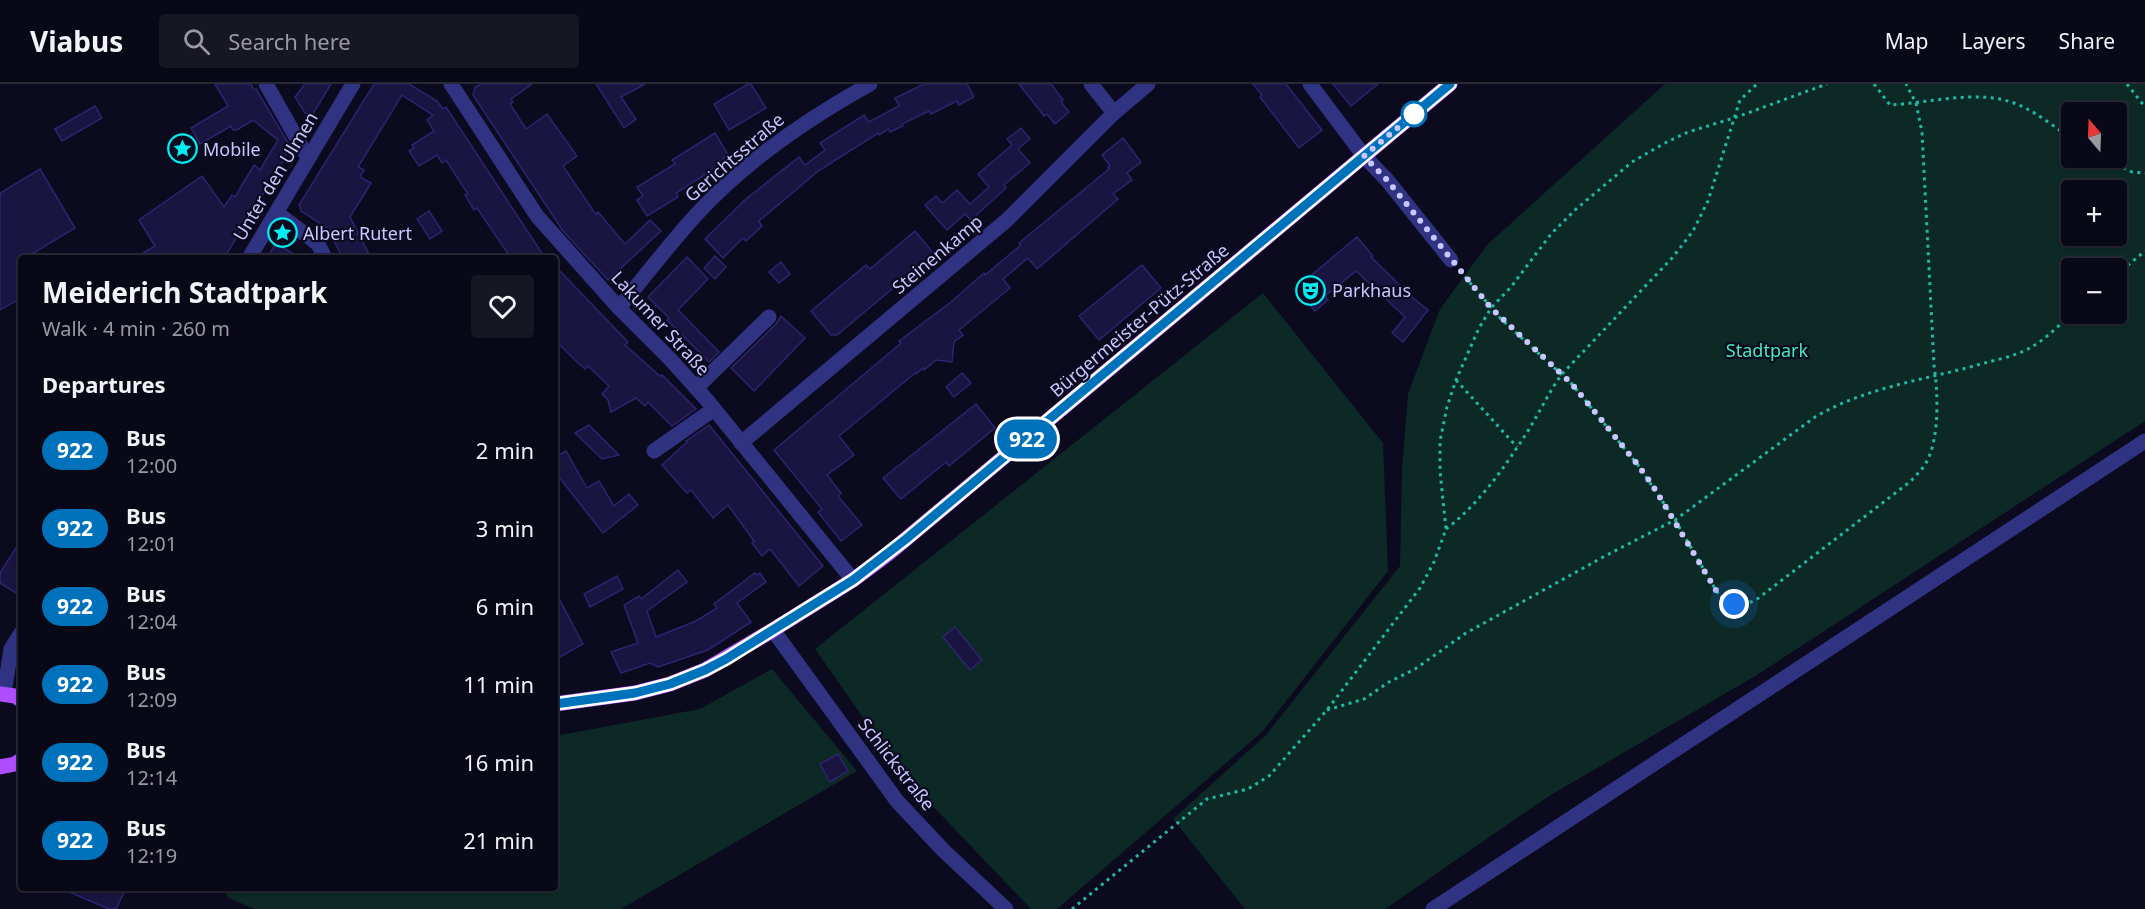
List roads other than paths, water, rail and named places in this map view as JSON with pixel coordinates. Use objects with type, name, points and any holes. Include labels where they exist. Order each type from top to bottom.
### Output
[{"type":"main road","name":"Bürgermeister-Pütz-Straße","points":[[558,704],[635,693],[670,684],[726,659],[853,580],[897,547],[1450,84]]},
{"type":"main road","points":[[2,693],[18,699]]},
{"type":"main road","points":[[0,767],[18,762]]},
{"type":"street","points":[[266,84],[308,158]]},
{"type":"street","name":"Unter den Ulmen","points":[[251,255],[353,84]]},
{"type":"street","name":"Lakumer Straße","points":[[451,84],[537,216],[619,308],[696,388],[853,580]]},
{"type":"street","name":"Gerichtsstraße","points":[[619,308],[696,215],[726,185],[795,129],[870,84]]},
{"type":"street","points":[[1091,84],[1114,113]]},
{"type":"street","name":"Steinenkamp","points":[[741,443],[1007,220],[1114,113],[1148,84]]},
{"type":"street","points":[[1310,84],[1364,156],[1387,180],[1451,260]]},
{"type":"street","points":[[277,213],[318,244],[324,255]]},
{"type":"street","points":[[696,388],[769,317]]},
{"type":"street","points":[[654,451],[714,409]]},
{"type":"street","points":[[1433,909],[2145,441]]},
{"type":"street","name":"Schlickstraße","points":[[773,630],[897,801],[943,850],[1006,909]]},
{"type":"street","points":[[2,693],[11,649],[18,638]]},
{"type":"place","name":"Mobile","points":[[182,149]]},
{"type":"place","name":"Albert Rutert","points":[[282,233]]},
{"type":"place","name":"Parkhaus","points":[[1311,290]]},
{"type":"park label","name":"Stadtpark","points":[[1767,350]]}]
